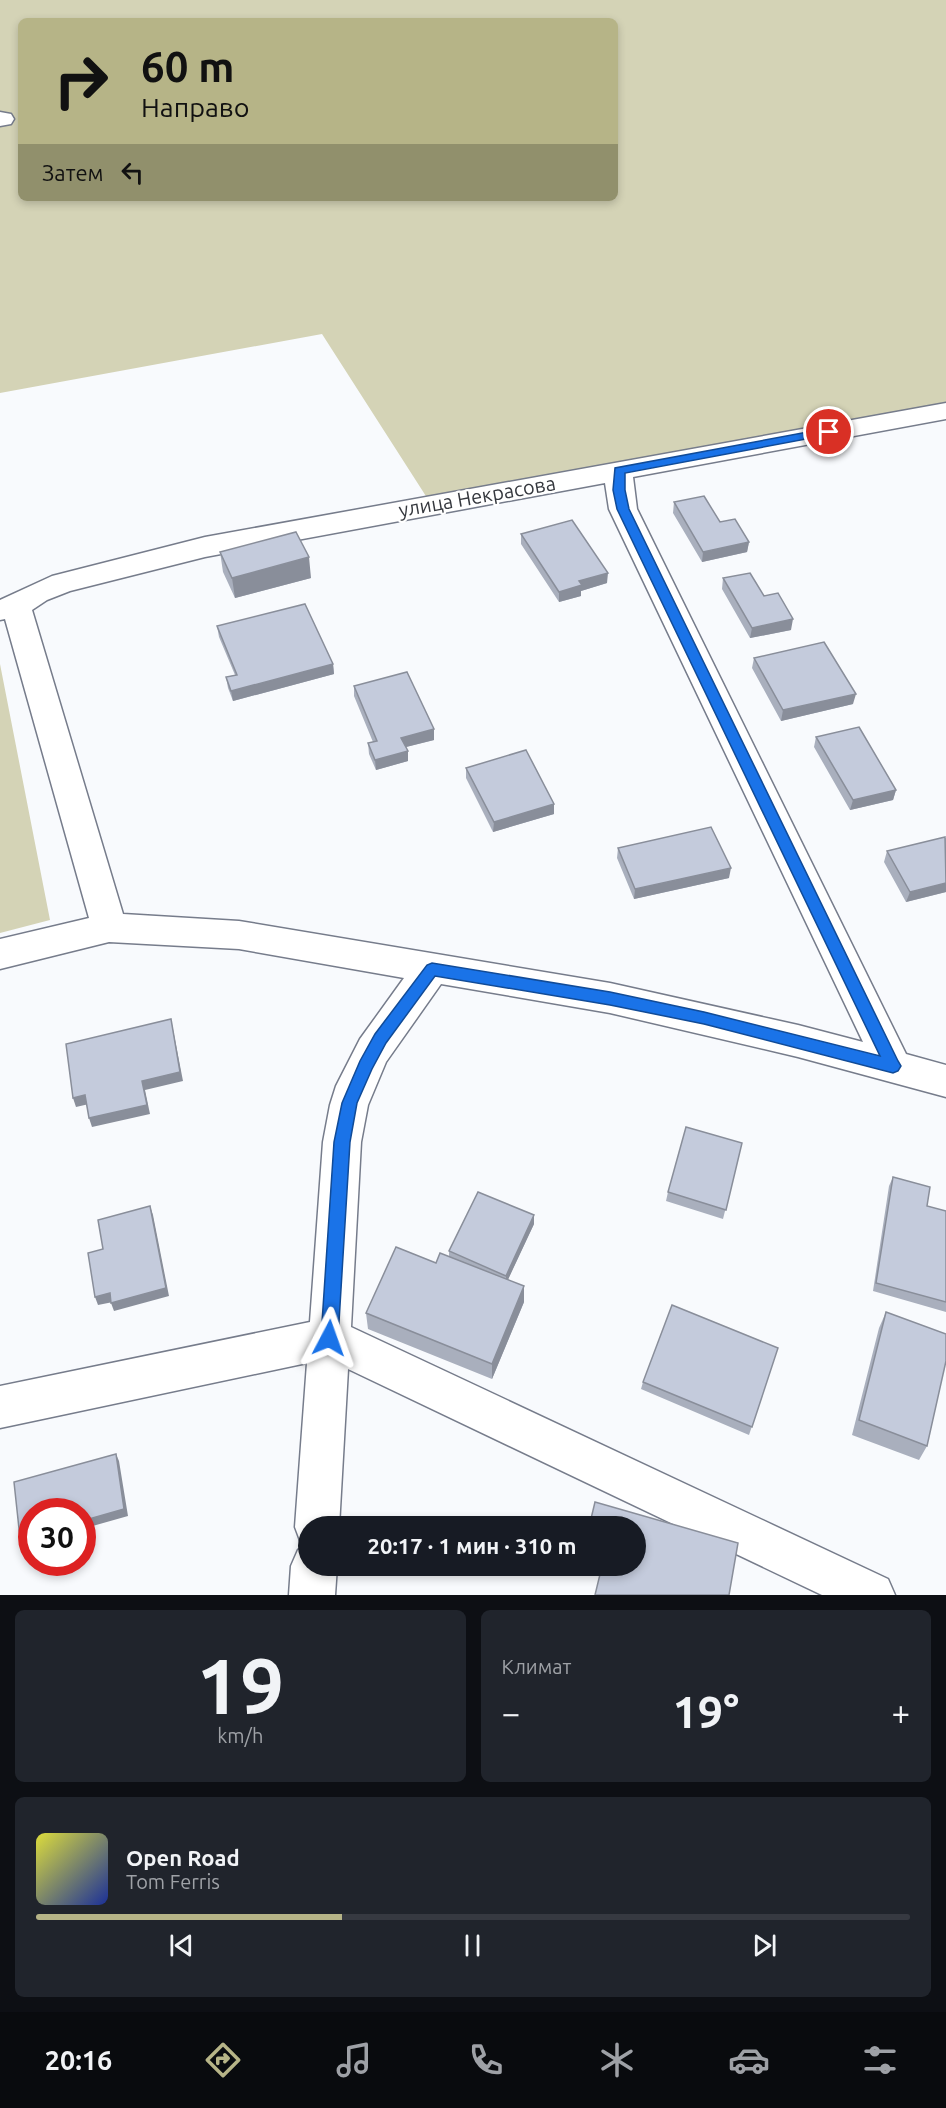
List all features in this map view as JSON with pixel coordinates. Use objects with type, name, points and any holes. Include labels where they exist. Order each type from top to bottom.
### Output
[{"type":"street","name":"улица Некрасова","points":[[8,608],[62,583],[205,547],[946,411]]},
{"type":"street","points":[[619,470],[619,490],[623,509],[893,1066]]},
{"type":"street","points":[[8,608],[109,928]]},
{"type":"street","points":[[0,954],[109,928],[238,936],[335,950],[704,1018],[946,1081]]},
{"type":"street","points":[[318,1516],[342,1142],[350,1103],[365,1066],[381,1038],[432,969]]},
{"type":"street","points":[[0,1407],[329,1338],[872,1595]]},
{"type":"street","points":[[312,1595],[313,1576]]},
{"type":"green space","points":[[0,0],[946,0],[946,402],[431,504],[322,334],[0,393]]},
{"type":"green space","points":[[0,664],[50,920],[0,933]]},
{"type":"building","points":[[704,496],[720,522],[735,519],[749,542],[703,552],[674,502]]},
{"type":"building","points":[[572,520],[608,573],[579,581],[582,585],[559,592],[521,534]]},
{"type":"building","points":[[296,532],[309,557],[232,578],[220,552]]},
{"type":"building","points":[[750,573],[764,596],[778,593],[793,619],[752,628],[723,578]]},
{"type":"building","points":[[305,604],[333,664],[231,691],[226,677],[237,675],[217,626]]},
{"type":"building","points":[[824,642],[856,694],[783,710],[754,658]]},
{"type":"building","points":[[407,672],[434,729],[401,738],[408,751],[375,760],[368,743],[377,741],[354,686]]},
{"type":"building","points":[[859,727],[896,790],[853,800],[816,737]]},
{"type":"building","points":[[526,750],[554,804],[494,822],[466,768]]},
{"type":"building","points":[[711,827],[731,868],[635,889],[618,848]]},
{"type":"building","points":[[945,837],[946,883],[910,892],[887,851]]},
{"type":"building","points":[[171,1019],[180,1072],[142,1081],[147,1105],[89,1118],[85,1095],[73,1098],[66,1044]]},
{"type":"building","points":[[686,1127],[742,1143],[726,1210],[668,1192]]},
{"type":"building","points":[[893,1177],[930,1187],[927,1206],[946,1211],[946,1302],[876,1283]]},
{"type":"building","points":[[478,1192],[534,1215],[506,1276],[449,1251]]},
{"type":"building","points":[[150,1206],[166,1288],[111,1303],[110,1293],[95,1297],[88,1253],[103,1249],[98,1220]]},
{"type":"building","points":[[396,1247],[436,1263],[440,1253],[524,1286],[492,1364],[366,1313]]},
{"type":"building","points":[[672,1305],[778,1348],[752,1427],[643,1382]]},
{"type":"building","points":[[886,1312],[946,1334],[946,1361],[927,1446],[859,1420]]},
{"type":"building","points":[[116,1454],[124,1509],[96,1517],[96,1498],[18,1498],[18,1519],[14,1482]]},
{"type":"building","points":[[595,1502],[644,1516],[592,1516]]},
{"type":"building","points":[[646,1517],[738,1543],[729,1595],[595,1595],[600,1576],[646,1576]]},
{"type":"route","points":[[329,1338],[342,1142],[350,1103],[365,1066],[381,1038],[432,969],[610,999],[704,1018],[893,1066],[623,509],[619,490],[619,470],[829,432]]}]
